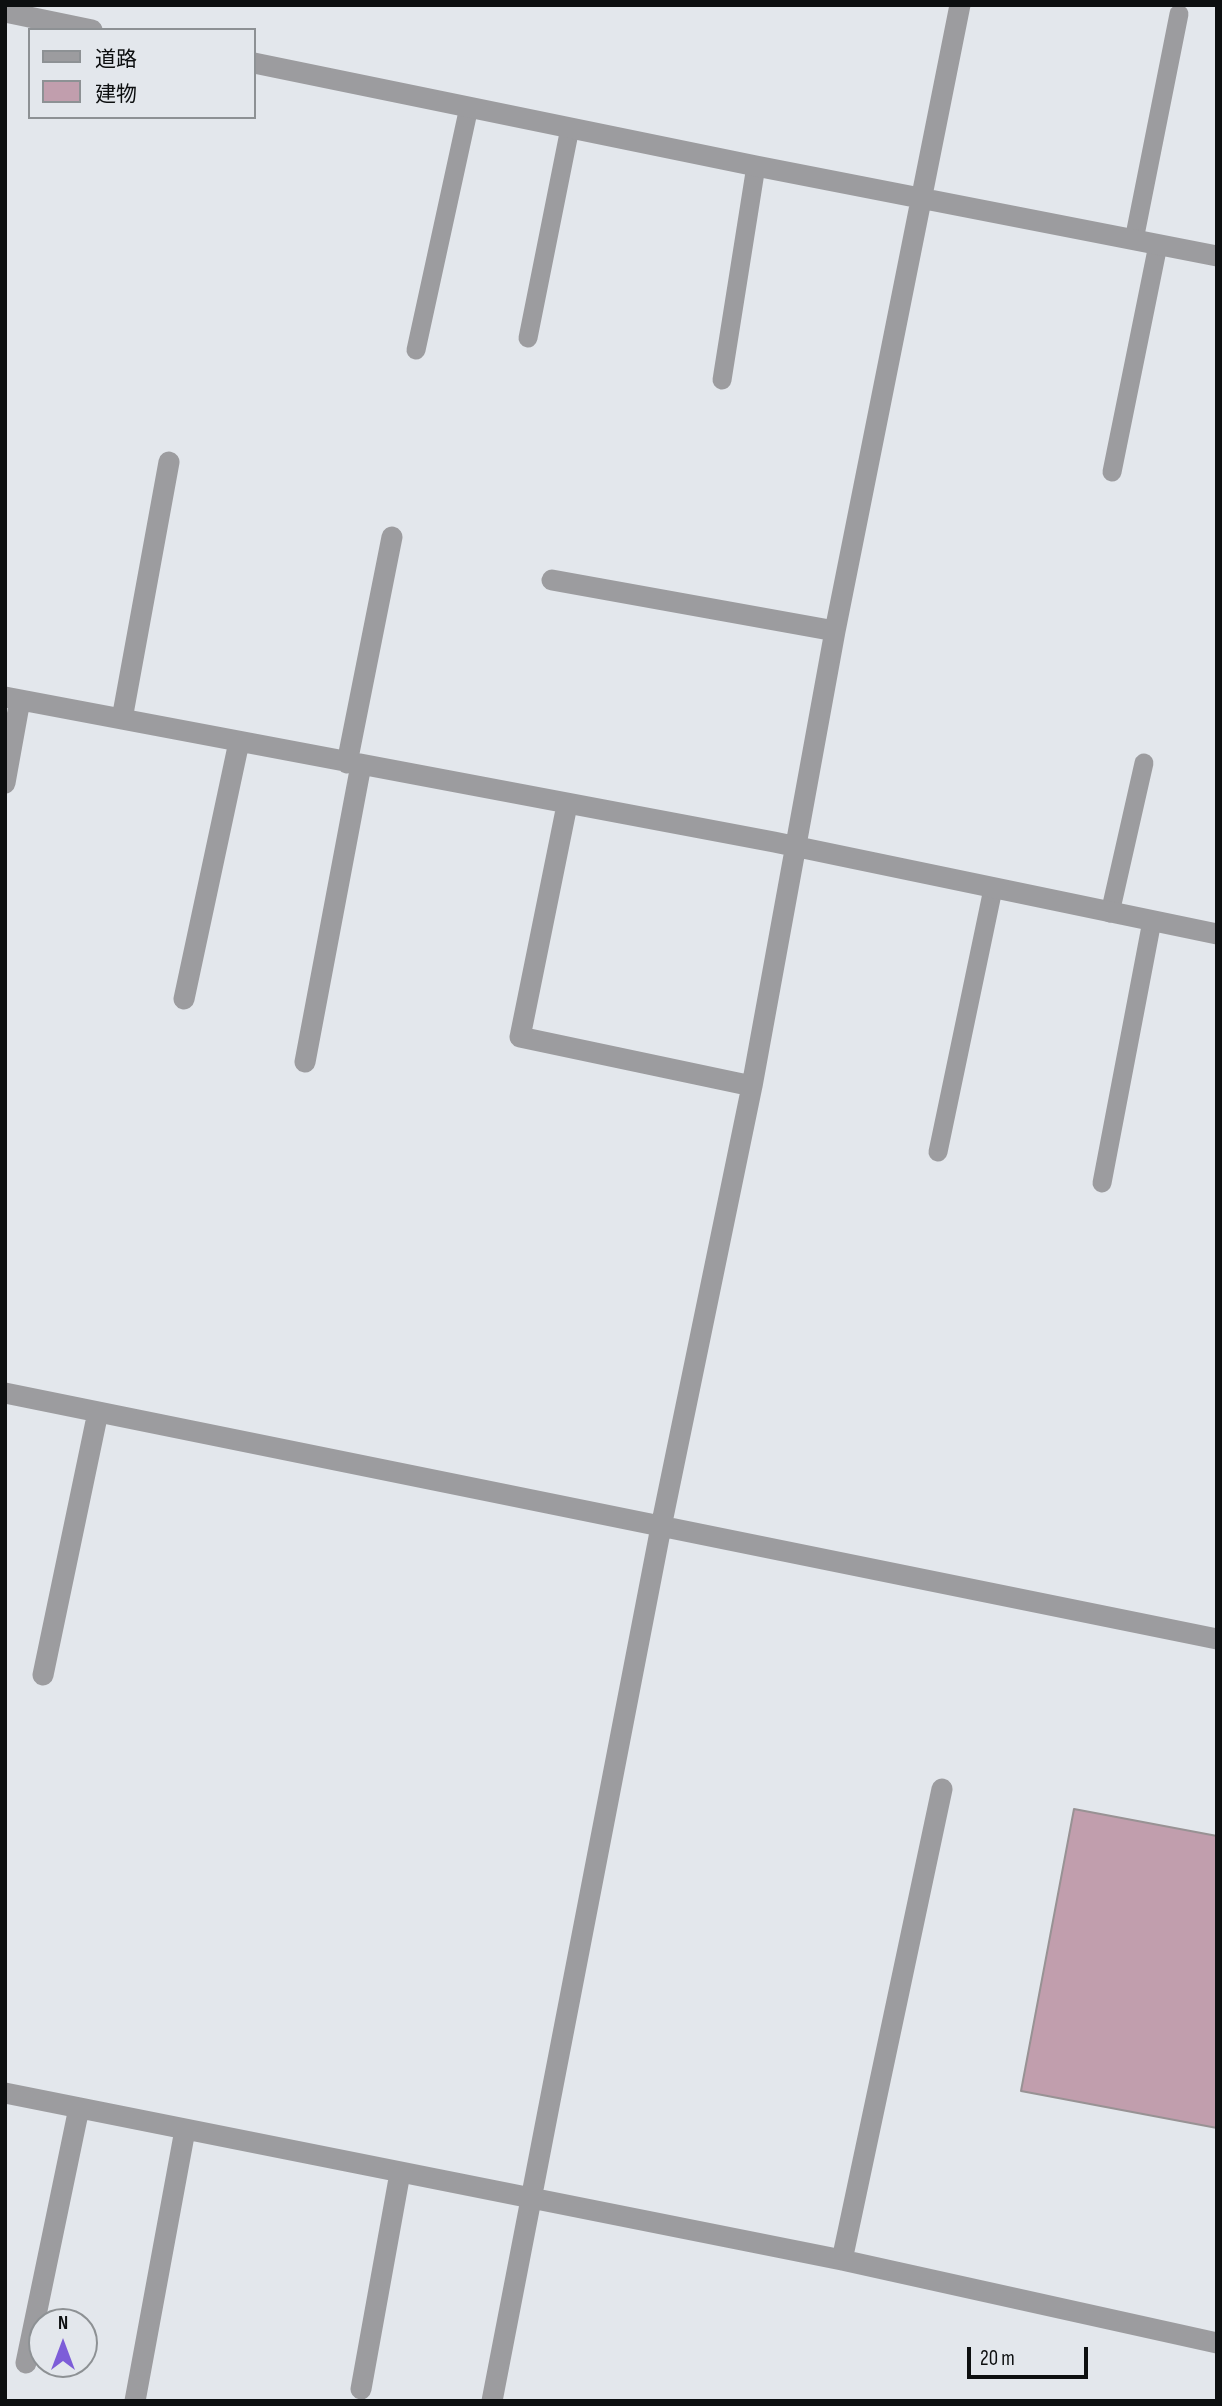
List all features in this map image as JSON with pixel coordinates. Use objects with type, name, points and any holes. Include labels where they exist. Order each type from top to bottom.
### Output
[{"type":"street","points":[[492,2401],[661,1527],[752,1086],[835,631],[960,5]]},
{"type":"street","points":[[5,12],[82,28]]},
{"type":"street","points":[[256,63],[920,199],[1217,256]]},
{"type":"street","points":[[122,719],[169,462]]},
{"type":"street","points":[[305,1062],[392,537]]},
{"type":"street","points":[[552,579],[835,631]]},
{"type":"street","points":[[5,783],[12,698],[797,847],[1217,934]]},
{"type":"street","points":[[184,999],[239,742]]},
{"type":"street","points":[[567,805],[520,1037],[752,1086]]},
{"type":"street","points":[[5,1393],[1217,1639]]},
{"type":"street","points":[[43,1675],[98,1412]]},
{"type":"street","points":[[842,2260],[942,1789]]},
{"type":"street","points":[[5,2093],[842,2260],[1217,2343]]},
{"type":"street","points":[[26,2363],[79,2108]]},
{"type":"street","points":[[135,2401],[185,2130]]},
{"type":"street","points":[[360,2389],[400,2173]]},
{"type":"lane","points":[[1134,240],[1179,14]]},
{"type":"lane","points":[[416,350],[468,107]]},
{"type":"lane","points":[[528,338],[570,128]]},
{"type":"lane","points":[[722,380],[756,166]]},
{"type":"lane","points":[[1112,472],[1158,245]]},
{"type":"lane","points":[[1110,913],[1144,763]]},
{"type":"lane","points":[[938,1152],[993,889]]},
{"type":"lane","points":[[1101,1183],[1152,921]]},
{"type":"building","points":[[1074,1809],[1217,1836],[1217,2128],[1021,2091]]}]
